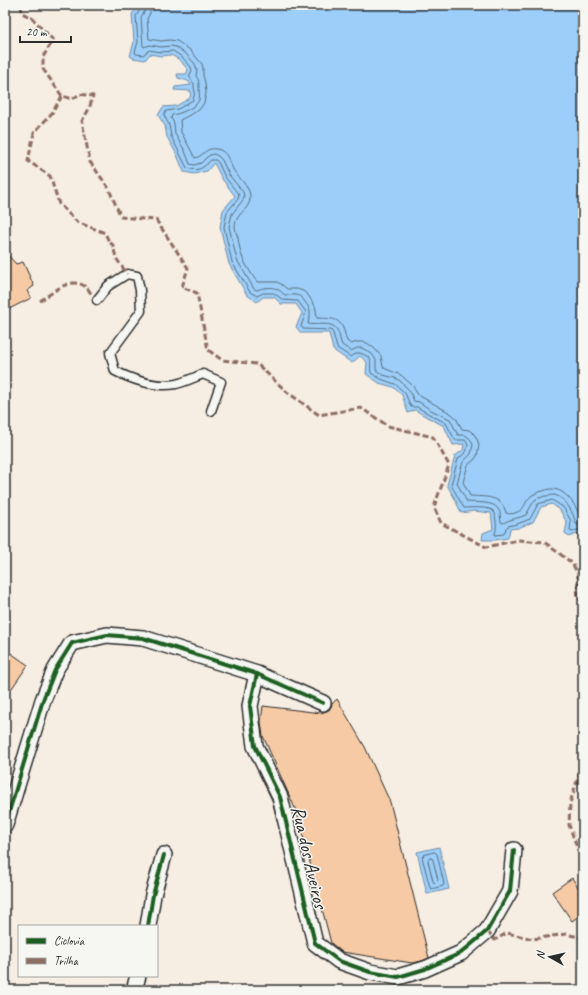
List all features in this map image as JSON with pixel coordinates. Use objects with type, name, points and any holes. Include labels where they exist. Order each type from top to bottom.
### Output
[{"type":"street","points":[[5,825],[43,700],[55,670],[72,643],[107,635],[143,638],[257,674],[323,703]]},
{"type":"street","name":"Rua dos Aveiros","points":[[257,674],[250,706],[255,746],[280,797],[315,943],[339,961],[370,972],[398,977],[425,969],[461,953],[487,931],[510,891],[514,850]]},
{"type":"street","points":[[148,925],[153,895],[164,854]]},
{"type":"street","points":[[134,990],[138,977]]},
{"type":"lane","points":[[97,300],[108,286],[127,274],[137,276],[140,290],[141,311],[110,353],[115,371],[129,378],[158,385],[177,384],[203,374],[221,382],[211,411]]},
{"type":"water","points":[[135,5],[583,5],[583,535],[577,534],[569,537],[565,533],[567,523],[560,510],[552,504],[541,507],[533,522],[518,528],[510,529],[508,538],[482,540],[483,533],[493,529],[491,513],[474,511],[461,513],[447,485],[455,456],[463,450],[464,444],[453,445],[444,426],[415,410],[408,413],[402,395],[393,387],[379,383],[366,374],[367,362],[360,356],[352,363],[333,350],[329,333],[301,333],[296,327],[302,313],[296,304],[281,304],[274,297],[263,297],[257,302],[247,295],[229,264],[220,227],[223,210],[235,196],[222,179],[214,163],[207,171],[194,174],[184,172],[167,137],[165,126],[158,115],[163,107],[176,106],[190,98],[191,91],[174,90],[175,87],[191,85],[188,81],[178,78],[177,74],[186,74],[188,70],[180,60],[171,55],[161,56],[150,54],[145,60],[130,56],[134,42],[132,14],[136,9]]},
{"type":"water","points":[[439,847],[449,889],[427,894],[417,852]]},
{"type":"building","points":[[5,252],[16,264],[23,262],[34,286],[27,291],[31,298],[5,311]]},
{"type":"building","points":[[5,649],[28,665],[5,698]]},
{"type":"building","points":[[337,699],[365,747],[390,802],[429,958],[422,961],[412,963],[342,952],[331,943],[297,813],[263,736],[261,722],[263,706],[321,713],[329,710]]},
{"type":"building","points":[[572,878],[583,895],[583,913],[572,921],[552,892]]},
{"type":"marked path","points":[[21,5],[22,13],[32,18],[53,40],[43,57],[43,69],[62,96],[73,99],[79,94],[93,96],[89,109],[82,121],[90,162],[108,187],[121,217],[156,220],[188,268],[182,287],[197,293],[208,350],[222,360],[257,364],[287,392],[319,415],[361,408],[388,426],[433,437],[449,465],[434,507],[441,523],[486,547],[518,540],[544,542],[572,563],[578,574],[577,597],[583,602]]},
{"type":"marked path","points":[[62,96],[52,113],[34,133],[28,161],[50,176],[59,204],[77,222],[105,233],[109,242],[113,245],[116,258],[127,274]]},
{"type":"marked path","points":[[40,301],[62,286],[74,283],[86,287],[92,295]]},
{"type":"marked path","points":[[583,762],[570,803],[569,825],[583,864]]},
{"type":"marked path","points":[[487,931],[495,940],[507,933],[533,939],[566,934],[583,938]]},
{"type":"cycle path","points":[[5,825],[43,700],[55,670],[72,643],[107,635],[143,638],[257,674],[323,703]]},
{"type":"cycle path","points":[[257,674],[250,706],[255,746],[280,797],[315,943],[339,961],[370,972],[398,977],[425,969],[461,953],[487,931],[510,891],[514,850]]},
{"type":"cycle path","points":[[148,925],[153,895],[164,855]]}]
